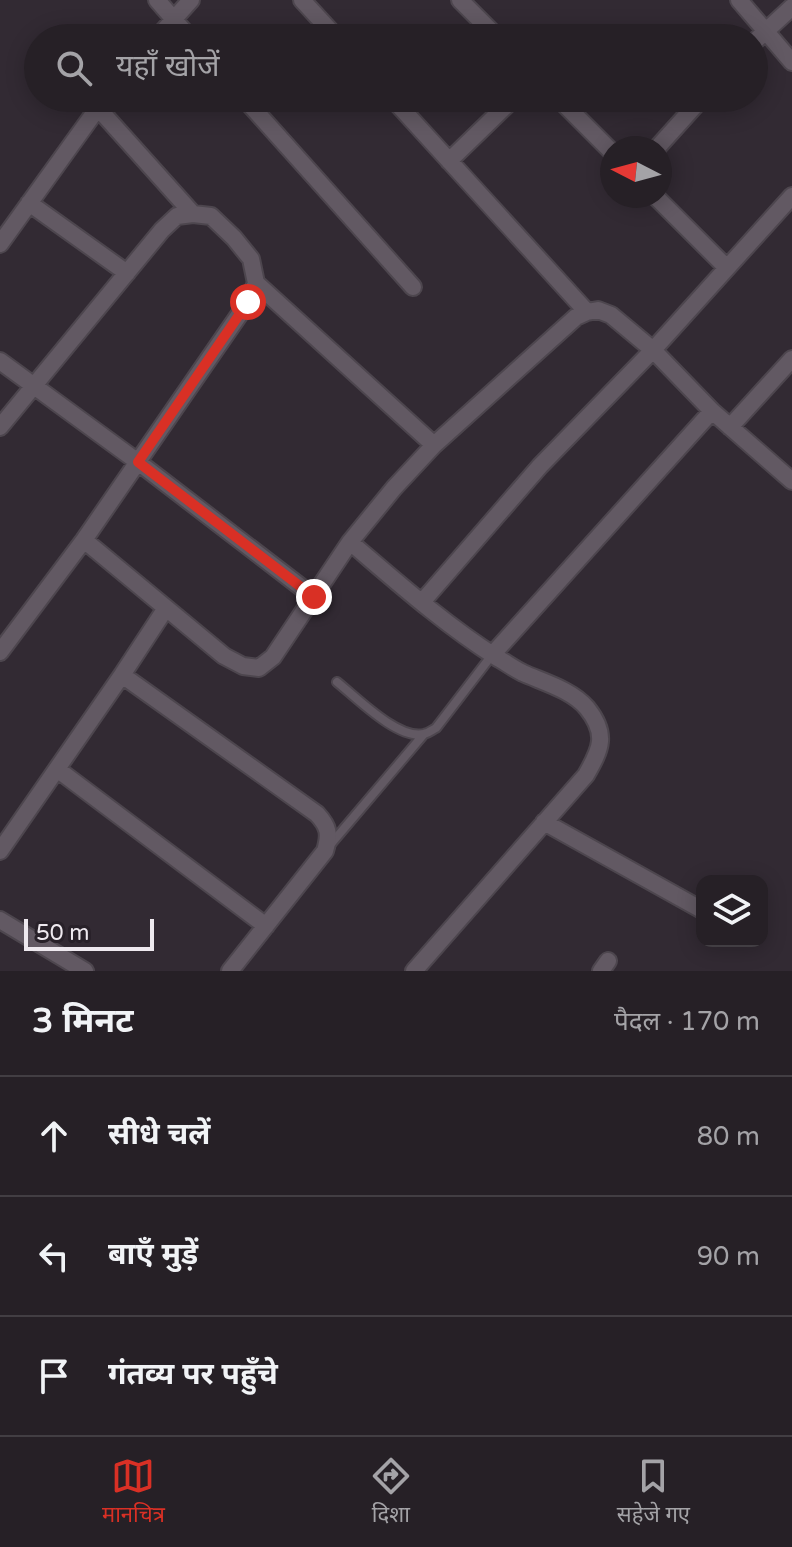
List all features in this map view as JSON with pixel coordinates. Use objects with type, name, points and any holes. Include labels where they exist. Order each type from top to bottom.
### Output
[{"type":"street","points":[[157,0],[178,24]]},
{"type":"street","points":[[170,24],[191,0]]},
{"type":"street","points":[[302,0],[324,24]]},
{"type":"street","points":[[460,0],[484,24]]},
{"type":"street","points":[[739,0],[752,24]]},
{"type":"street","points":[[768,28],[792,7]]},
{"type":"street","points":[[768,43],[792,62]]},
{"type":"street","points":[[0,244],[90,112]]},
{"type":"street","points":[[106,112],[193,214]]},
{"type":"street","points":[[257,112],[413,287]]},
{"type":"street","points":[[405,112],[587,312]]},
{"type":"street","points":[[449,161],[500,112]]},
{"type":"street","points":[[572,112],[600,140]]},
{"type":"street","points":[[668,136],[689,112]]},
{"type":"street","points":[[422,602],[540,466],[653,350],[792,196]]},
{"type":"street","points":[[29,203],[127,273]]},
{"type":"street","points":[[667,208],[727,268]]},
{"type":"street","points":[[0,427],[162,230],[177,216],[211,216],[251,259],[256,283],[248,302],[84,540],[0,652]]},
{"type":"street","points":[[256,283],[434,445]]},
{"type":"street","points":[[84,540],[224,656],[243,666],[259,668],[273,657],[350,542],[434,445],[576,317],[598,310],[611,315],[653,350],[712,411],[792,481]]},
{"type":"street","points":[[730,427],[792,359]]},
{"type":"street","points":[[0,361],[314,597]]},
{"type":"street","points":[[492,655],[712,411]]},
{"type":"street","points":[[350,542],[492,655],[518,671],[568,693],[586,706],[599,727],[600,750],[586,775],[414,971]]},
{"type":"street","points":[[0,851],[166,608]]},
{"type":"street","points":[[122,675],[317,814],[328,825],[330,836],[325,851],[230,971]]},
{"type":"street","points":[[57,769],[266,926]]},
{"type":"street","points":[[544,822],[696,907]]},
{"type":"street","points":[[0,920],[85,971]]},
{"type":"lane","points":[[325,851],[424,734],[436,728],[492,655]]},
{"type":"lane","points":[[337,682],[394,727],[409,733],[424,734]]},
{"type":"route","points":[[248,302],[138,462],[314,597]]}]
